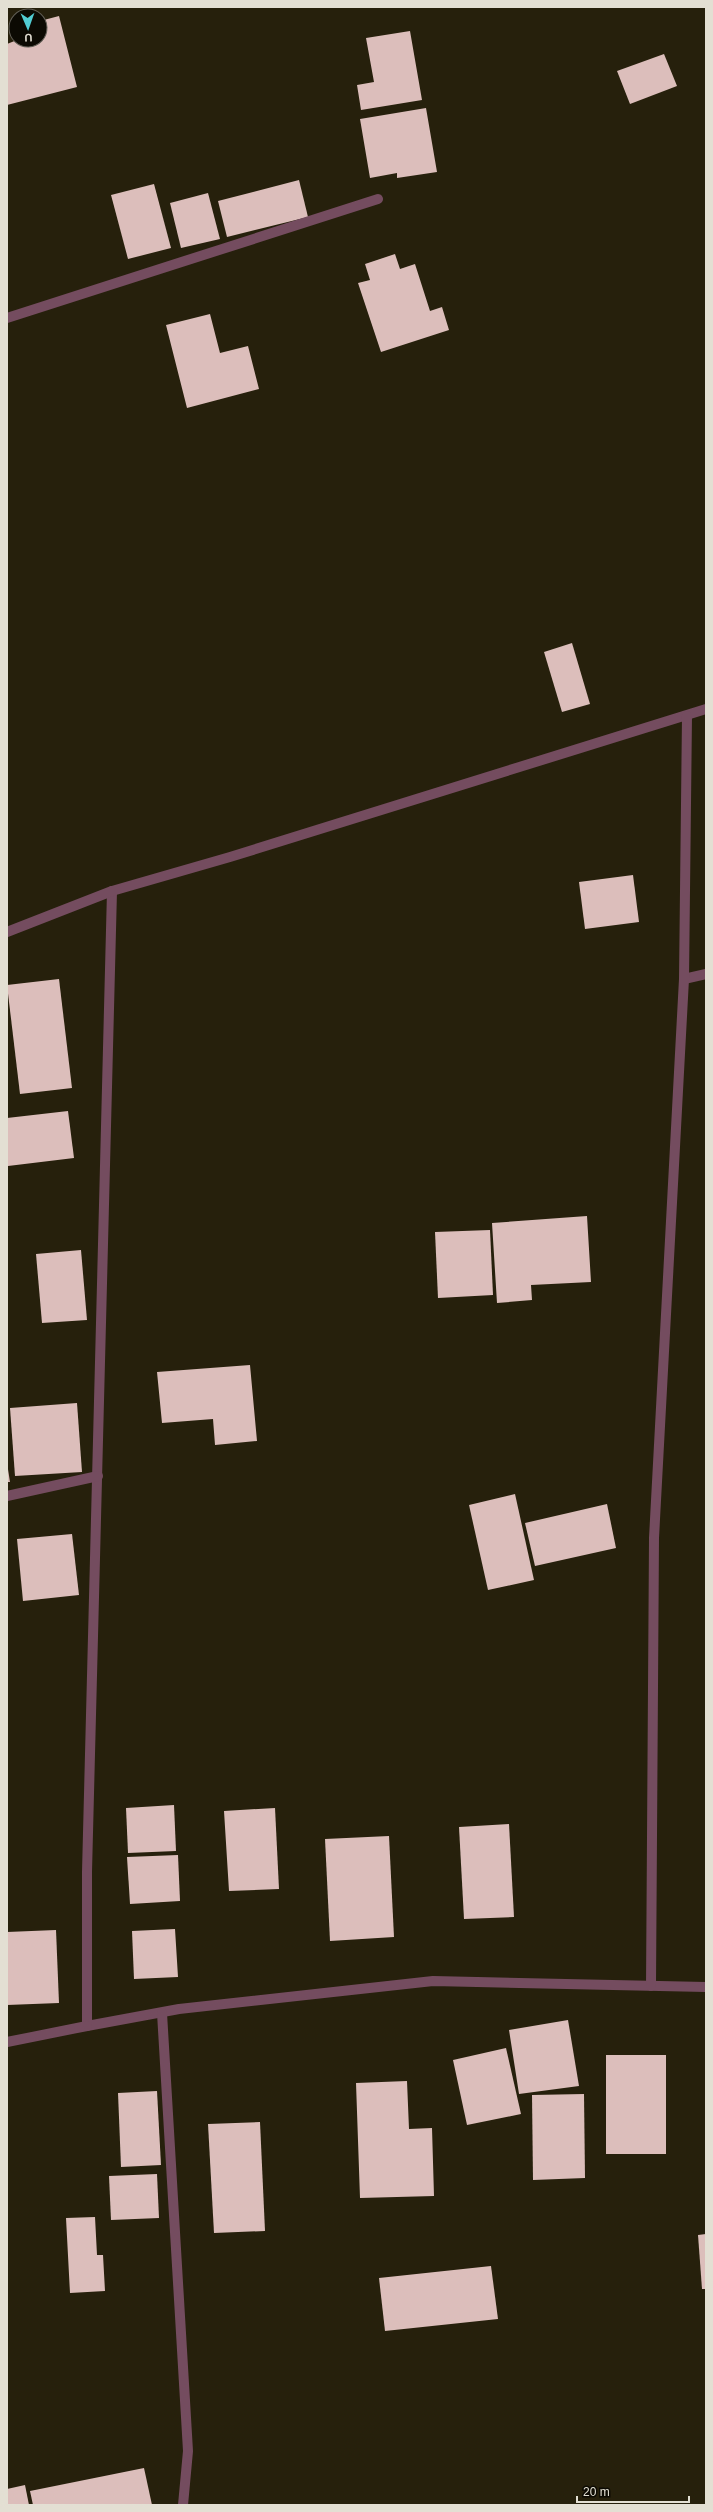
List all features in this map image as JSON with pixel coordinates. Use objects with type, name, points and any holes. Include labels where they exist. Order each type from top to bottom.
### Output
[{"type":"street","points":[[7,318],[378,199]]},
{"type":"street","points":[[7,932],[112,891],[706,709]]},
{"type":"street","points":[[651,1986],[654,1538],[684,979],[687,716]]},
{"type":"street","points":[[87,2026],[87,1872],[112,891]]},
{"type":"street","points":[[684,979],[706,974]]},
{"type":"street","points":[[7,1496],[98,1476]]},
{"type":"street","points":[[7,2042],[162,2013],[433,1981],[706,1987]]},
{"type":"street","points":[[162,2013],[188,2451],[183,2505]]},
{"type":"building","points":[[59,16],[77,87],[7,105],[7,44],[8,48],[48,48],[48,19]]},
{"type":"building","points":[[410,31],[422,100],[361,110],[357,85],[374,82],[366,38]]},
{"type":"building","points":[[664,54],[677,86],[630,104],[617,71]]},
{"type":"building","points":[[426,108],[437,172],[397,178],[397,173],[370,178],[360,119]]},
{"type":"building","points":[[299,180],[308,217],[227,237],[218,201]]},
{"type":"building","points":[[154,184],[171,248],[128,259],[111,195]]},
{"type":"building","points":[[208,193],[220,239],[181,248],[170,203]]},
{"type":"building","points":[[395,254],[400,269],[415,264],[430,311],[442,307],[449,330],[381,352],[358,283],[370,280],[365,264]]},
{"type":"building","points":[[210,314],[220,353],[248,346],[259,389],[187,408],[166,325]]},
{"type":"building","points":[[572,643],[590,704],[562,712],[544,652]]},
{"type":"building","points":[[633,875],[639,922],[585,929],[579,882]]},
{"type":"building","points":[[59,979],[72,1088],[20,1094],[7,985]]},
{"type":"building","points":[[68,1111],[74,1158],[8,1166],[7,1118]]},
{"type":"building","points":[[587,1216],[591,1282],[531,1285],[532,1300],[497,1303],[492,1223]]},
{"type":"building","points":[[490,1230],[493,1295],[438,1298],[435,1232]]},
{"type":"building","points":[[81,1250],[87,1320],[42,1323],[36,1254]]},
{"type":"building","points":[[250,1365],[257,1441],[215,1445],[213,1419],[162,1423],[157,1372]]},
{"type":"building","points":[[77,1403],[82,1472],[15,1476],[10,1408]]},
{"type":"building","points":[[7,1463],[10,1482],[7,1482]]},
{"type":"building","points":[[515,1494],[534,1580],[488,1590],[469,1505]]},
{"type":"building","points":[[607,1504],[616,1548],[535,1566],[525,1523]]},
{"type":"building","points":[[72,1534],[79,1595],[23,1601],[17,1539]]},
{"type":"building","points":[[174,1805],[176,1851],[128,1853],[126,1808]]},
{"type":"building","points":[[275,1808],[279,1889],[229,1891],[224,1811]]},
{"type":"building","points":[[509,1824],[514,1917],[464,1919],[459,1827]]},
{"type":"building","points":[[389,1836],[394,1937],[330,1941],[325,1839]]},
{"type":"building","points":[[178,1855],[180,1901],[130,1904],[127,1857]]},
{"type":"building","points":[[175,1929],[178,1977],[134,1979],[132,1931]]},
{"type":"building","points":[[56,1930],[59,2003],[7,2005],[7,1932]]},
{"type":"building","points":[[568,2020],[579,2086],[519,2094],[509,2030]]},
{"type":"building","points":[[506,2048],[521,2114],[467,2125],[453,2060]]},
{"type":"building","points":[[606,2055],[666,2055],[666,2154],[606,2154]]},
{"type":"building","points":[[407,2081],[409,2129],[432,2128],[434,2196],[360,2198],[356,2083]]},
{"type":"building","points":[[157,2091],[161,2165],[121,2167],[118,2093]]},
{"type":"building","points":[[584,2094],[585,2178],[533,2180],[532,2095]]},
{"type":"building","points":[[260,2122],[265,2231],[214,2233],[208,2124]]},
{"type":"building","points":[[157,2174],[159,2218],[111,2220],[109,2176]]},
{"type":"building","points":[[95,2217],[97,2255],[103,2255],[105,2291],[70,2293],[66,2218]]},
{"type":"building","points":[[706,2234],[706,2289],[702,2289],[698,2235]]},
{"type":"building","points":[[491,2266],[498,2319],[385,2331],[379,2278]]},
{"type":"building","points":[[144,2468],[152,2505],[33,2505],[30,2491]]},
{"type":"building","points":[[25,2485],[29,2505],[7,2505],[7,2489]]}]
